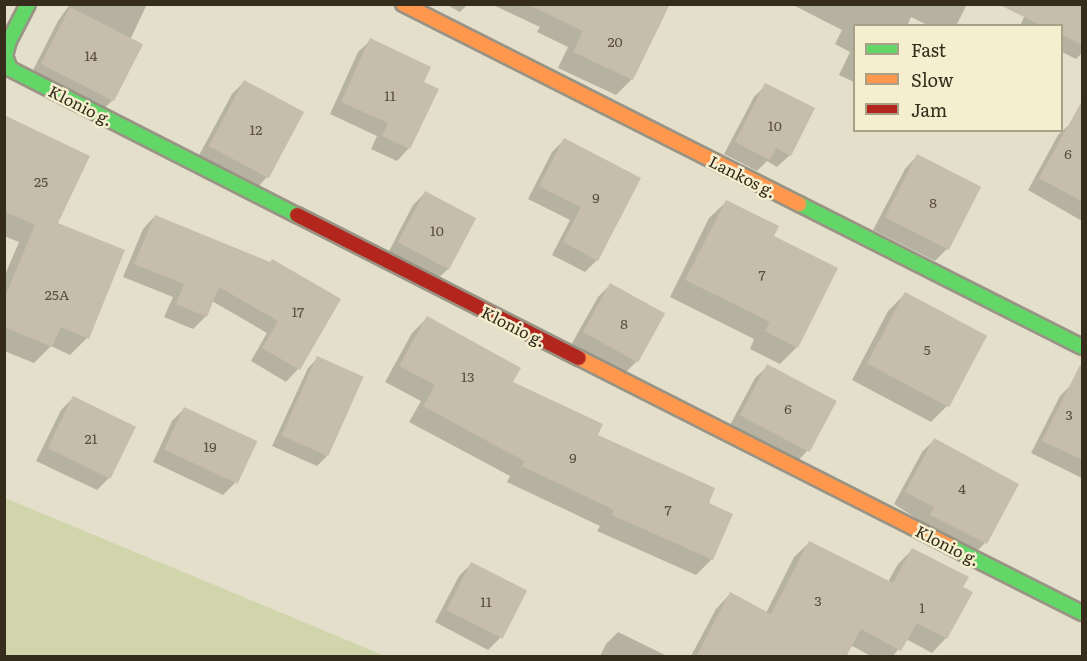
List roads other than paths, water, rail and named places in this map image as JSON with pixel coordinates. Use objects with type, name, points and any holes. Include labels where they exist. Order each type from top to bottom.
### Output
[{"type":"street","name":"Klonio g.","points":[[28,4],[9,41],[5,56],[10,69],[1083,613]]},
{"type":"street","name":"Lankos g.","points":[[403,4],[1083,347]]}]
